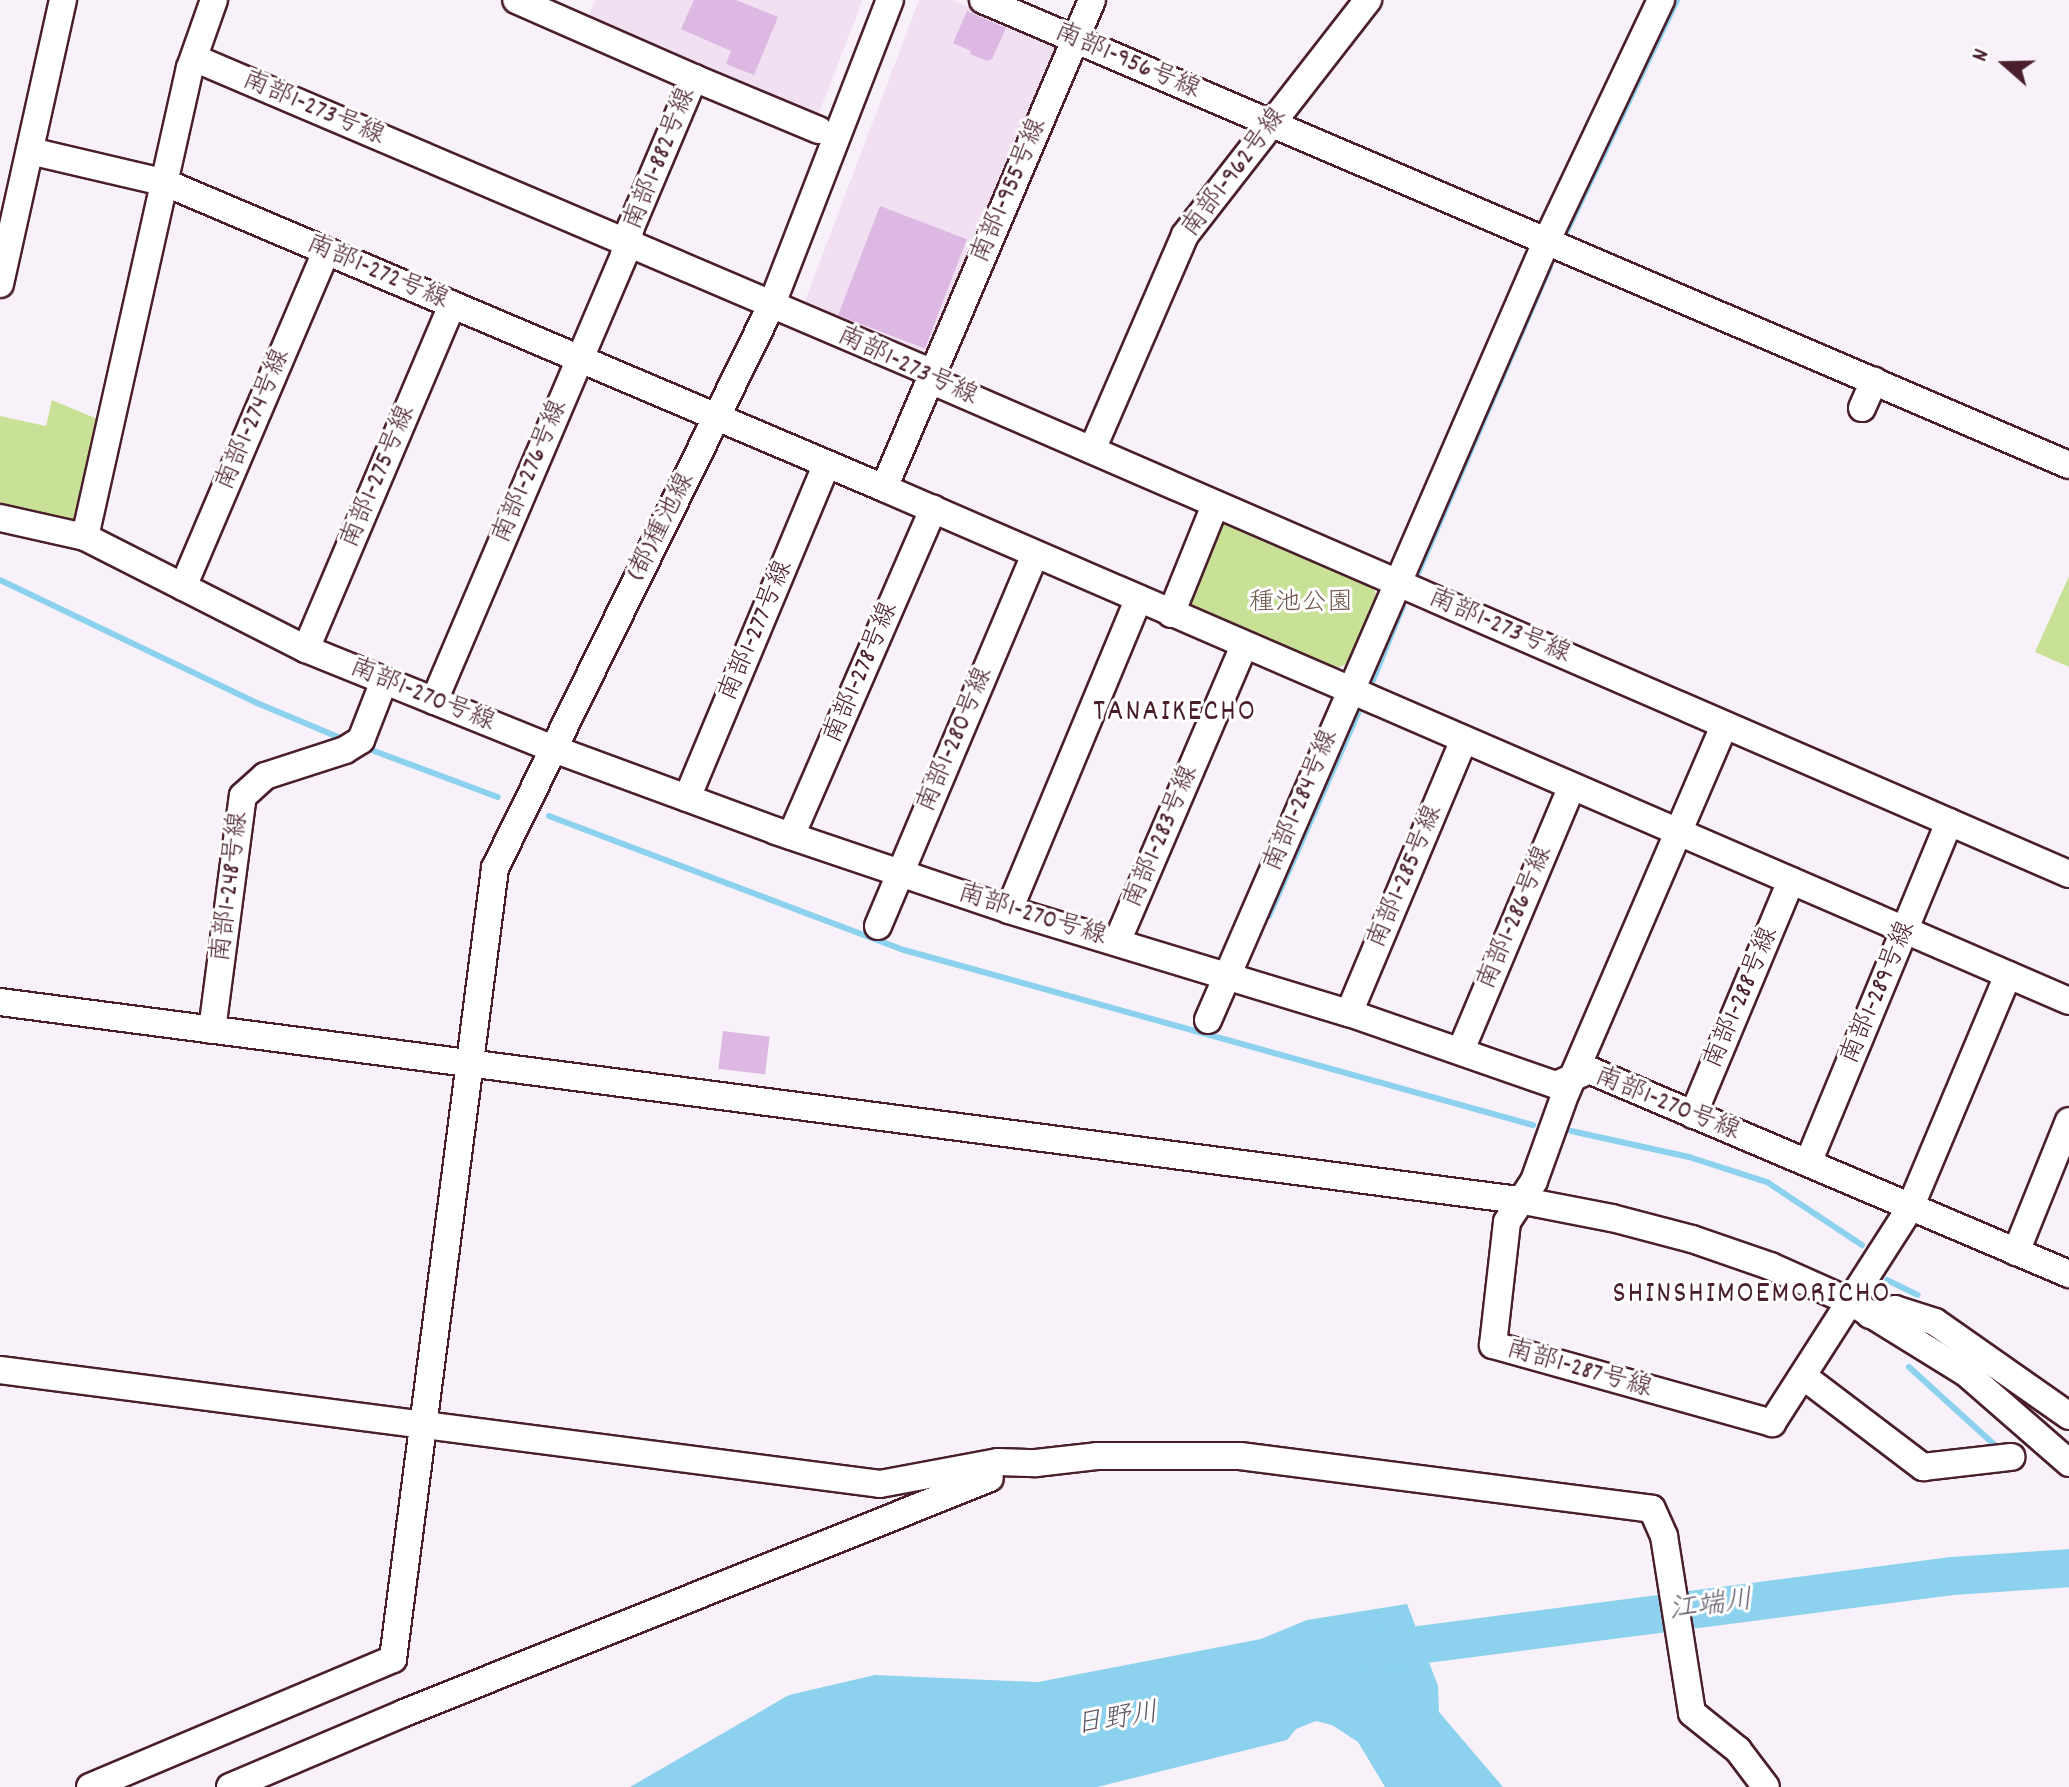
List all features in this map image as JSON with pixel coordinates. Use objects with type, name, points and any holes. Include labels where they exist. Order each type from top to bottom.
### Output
[{"type":"street","points":[[0,284],[5,244],[30,151],[63,0]]},
{"type":"street","points":[[85,537],[194,58],[214,0]]},
{"type":"street","name":"南部1-882号線","points":[[516,0],[694,78],[627,242]]},
{"type":"street","name":"(都)種池線","points":[[90,1787],[393,1659],[495,868],[551,748],[772,304],[890,0]]},
{"type":"street","name":"南部1-956号線","points":[[983,0],[2069,465]]},
{"type":"street","name":"南部1-955号線","points":[[884,488],[1092,0]]},
{"type":"street","name":"南部1-284号線","points":[[1208,1020],[1547,240],[1661,0]]},
{"type":"street","name":"南部1-962号線","points":[[1092,450],[1185,235],[1272,124],[1357,3]]},
{"type":"street","name":"南部1-273号線","points":[[194,58],[926,370],[930,380],[2069,874]]},
{"type":"street","points":[[694,78],[819,130]]},
{"type":"street","name":"南部1-272号線","points":[[30,151],[166,183],[933,509],[2069,1001]]},
{"type":"street","name":"南部1-276号線","points":[[434,701],[627,242]]},
{"type":"street","name":"南部1-274号線","points":[[183,587],[326,252]]},
{"type":"street","name":"南部1-275号線","points":[[306,649],[452,305]]},
{"type":"street","points":[[1862,408],[1874,381]]},
{"type":"street","name":"南部1-277号線","points":[[687,798],[827,464]]},
{"type":"street","points":[[1171,614],[1215,505]]},
{"type":"street","name":"南部1-278号線","points":[[791,836],[933,509]]},
{"type":"street","name":"南部1-270号線","points":[[0,518],[85,537],[306,649],[551,748],[687,798],[899,875],[1349,1013],[1556,1085],[1589,1070],[2069,1274]]},
{"type":"street","name":"南部1-280号線","points":[[878,926],[1035,555]]},
{"type":"street","points":[[1009,910],[1138,600]]},
{"type":"street","name":"南部1-283号線","points":[[1117,942],[1244,645]]},
{"type":"street","name":"南部1-248号線","points":[[212,1030],[243,796],[265,776],[345,750],[361,740],[384,681]]},
{"type":"street","name":"南部1-287号線","points":[[1724,726],[1574,1076],[1534,1181],[1507,1222],[1493,1345],[1772,1423],[1803,1376],[1860,1309],[1910,1208],[2008,975]]},
{"type":"street","name":"南部1-285号線","points":[[1349,1013],[1464,740]]},
{"type":"street","name":"南部1-286号線","points":[[1461,1050],[1572,786]]},
{"type":"street","name":"南部1-289号線","points":[[1808,1163],[1949,822]]},
{"type":"street","name":"南部1-288号線","points":[[1693,1115],[1791,881]]},
{"type":"street","points":[[0,1002],[1519,1200],[1692,1239],[1770,1266],[1860,1309],[1966,1373],[2069,1463]]},
{"type":"street","points":[[2016,1252],[2069,1121]]},
{"type":"street","points":[[1860,1309],[1895,1309],[1935,1322],[2069,1416]]},
{"type":"street","points":[[0,1370],[880,1484],[998,1462],[1036,1463],[1097,1456],[1240,1456],[1652,1509],[1664,1536],[1685,1686],[1692,1713],[1738,1750],[1766,1787]]},
{"type":"street","points":[[1803,1376],[1923,1467],[2011,1457]]},
{"type":"street","points":[[230,1787],[960,1488],[1036,1463]]},
{"type":"shaded area","points":[[595,0],[862,2],[817,118],[587,21]]},
{"type":"shaded area","points":[[919,0],[952,0],[1052,43],[1057,53],[927,363],[802,309]]},
{"type":"green space","points":[[52,400],[102,421],[78,518],[71,523],[0,507],[0,416],[46,426]]},
{"type":"green space","name":"種池公園","points":[[1226,521],[1371,582],[1376,594],[1348,664],[1333,669],[1190,608],[1185,595],[1213,525]]},
{"type":"green space","points":[[2069,576],[2069,667],[2035,652]]},
{"type":"water","name":"日野川","points":[[1407,1604],[1438,1686],[1439,1712],[1503,1787],[1385,1787],[1358,1742],[1332,1725],[1316,1721],[1296,1729],[1287,1740],[1097,1787],[630,1787],[789,1695],[875,1675],[1038,1682],[1261,1639],[1307,1620]]},
{"type":"building","points":[[694,0],[736,0],[778,17],[754,75],[726,64],[731,51],[681,29]]},
{"type":"building","points":[[967,11],[1006,28],[992,59],[987,61],[953,43]]},
{"type":"building","points":[[880,206],[967,239],[925,349],[838,315]]},
{"type":"building","points":[[723,1031],[770,1037],[765,1074],[718,1069]]},
{"type":"waterway","points":[[1566,233],[1677,0]]},
{"type":"waterway","points":[[1415,580],[1550,267]]},
{"type":"waterway","points":[[0,580],[257,703],[348,741]]},
{"type":"waterway","points":[[1373,680],[1403,606]]},
{"type":"waterway","points":[[1269,916],[1358,713]]},
{"type":"waterway","points":[[374,751],[498,797]]},
{"type":"waterway","points":[[549,816],[904,950],[1533,1125]]},
{"type":"waterway","points":[[1571,1131],[1689,1157],[1767,1182],[1862,1245]]},
{"type":"waterway","points":[[1887,1280],[1918,1295]]},
{"type":"waterway","points":[[1909,1367],[1998,1448]]},
{"type":"waterway","name":"江端川","points":[[1372,1651],[1953,1576],[2069,1568]]},
{"type":"district","name":"TANAIKECHO","points":[[1175,714]]},
{"type":"district","name":"SHINSHIMOEMORICHO","points":[[1752,1296]]}]
